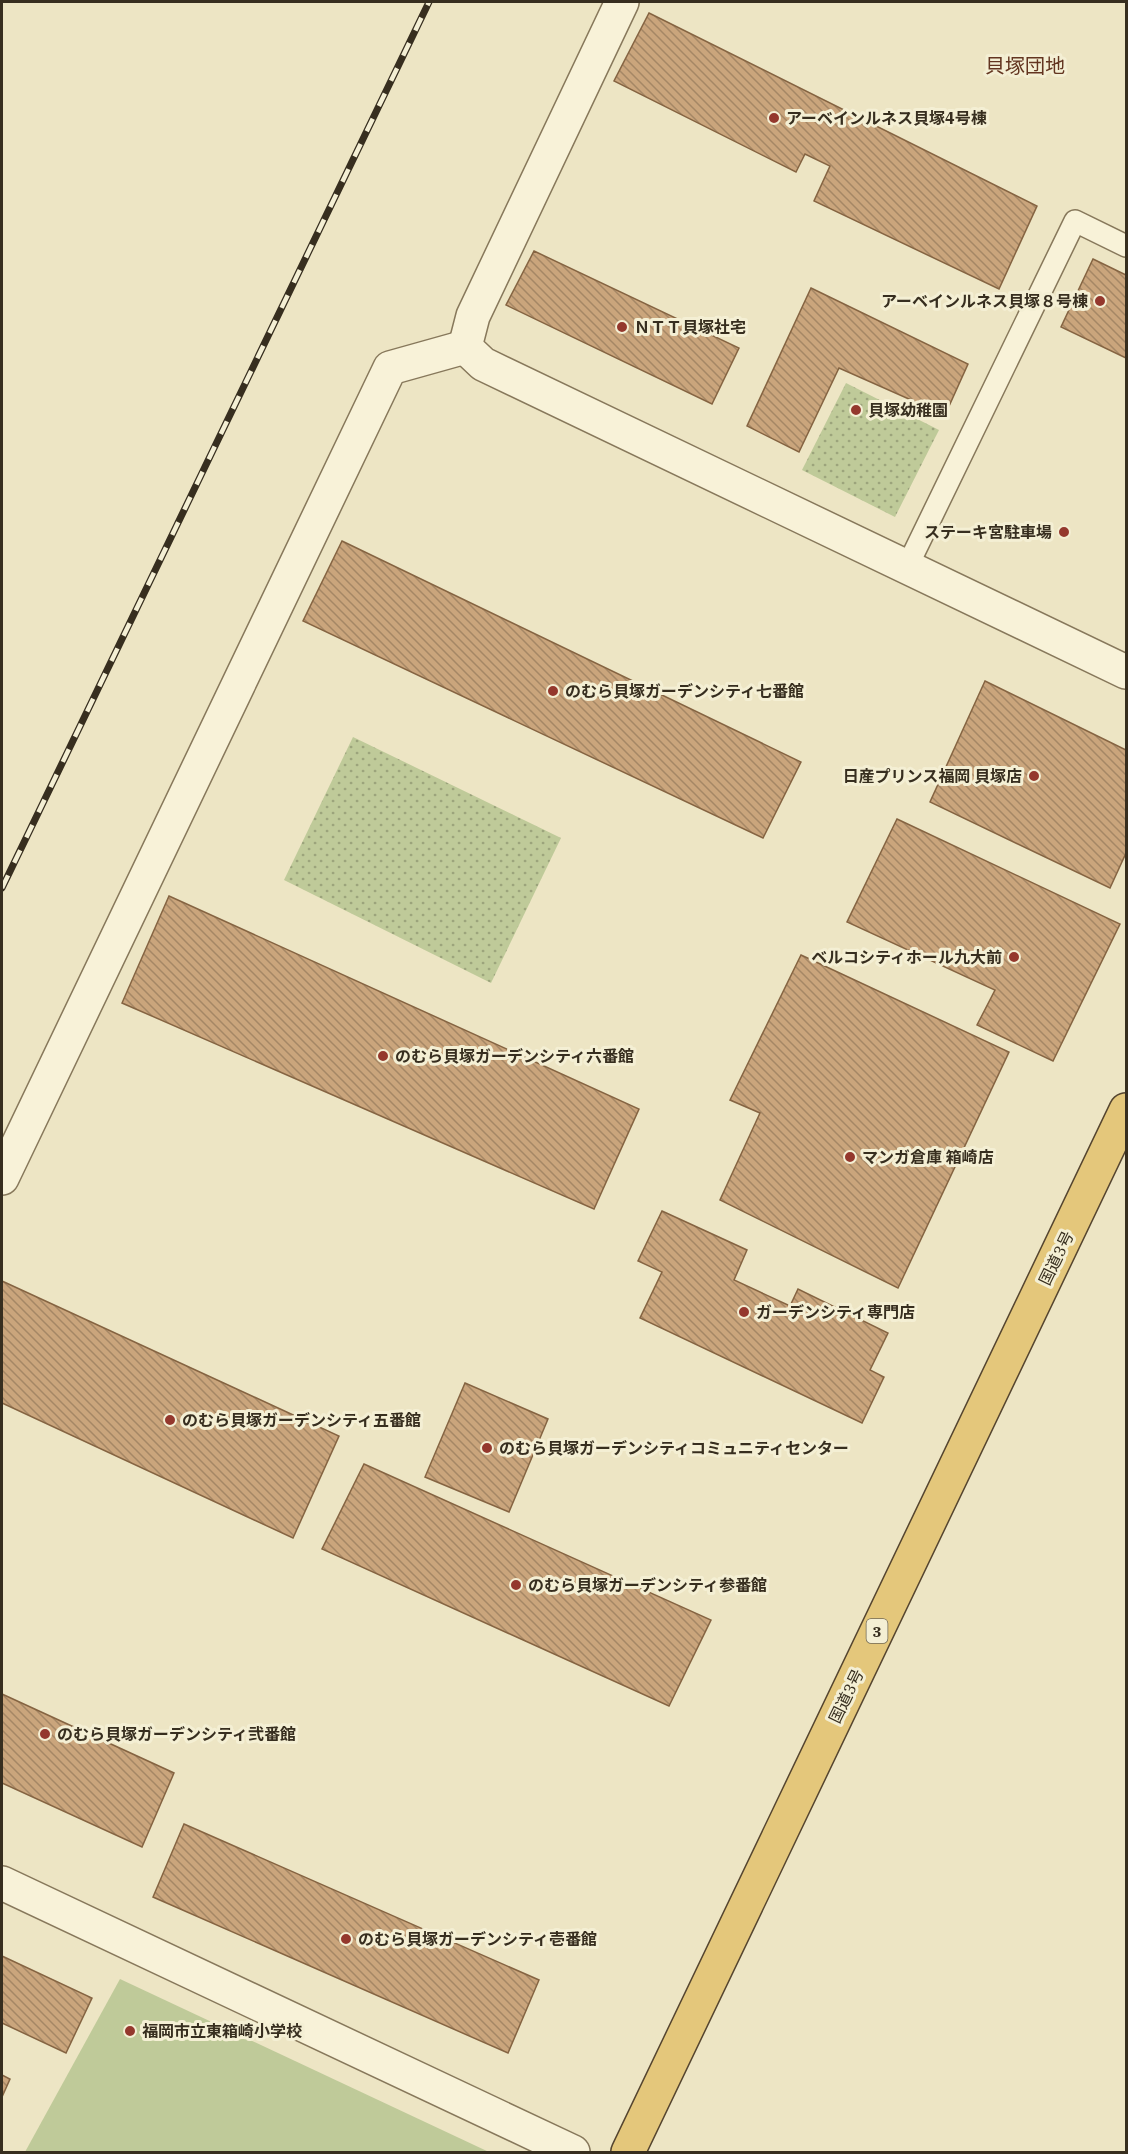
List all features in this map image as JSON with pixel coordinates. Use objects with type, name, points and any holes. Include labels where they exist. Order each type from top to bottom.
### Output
[{"type":"highway","name":"国道3号","points":[[628,2152],[1126,1110]]},
{"type":"street","points":[[465,347],[473,316],[622,2]]},
{"type":"street","points":[[465,347],[483,364],[1126,672]]},
{"type":"street","points":[[2,1178],[390,368],[465,347]]},
{"type":"street","points":[[2,1883],[573,2152]]},
{"type":"lane","points":[[907,567],[1075,221],[1126,246]]},
{"type":"green space","points":[[846,383],[939,430],[895,517],[802,470]]},
{"type":"green space","points":[[353,737],[561,838],[491,983],[284,880]]},
{"type":"green space","name":"福岡市立東箱崎小学校","points":[[120,1979],[489,2152],[25,2152]]},
{"type":"building","name":"アーベインルネス貝塚4号棟","points":[[649,13],[1037,206],[999,289],[814,201],[830,166],[805,154],[796,172],[614,81]]},
{"type":"building","name":"ＮＴＴ貝塚社宅","points":[[534,251],[739,348],[712,404],[506,305]]},
{"type":"building","name":"アーベインルネス貝塚８号棟","points":[[1093,259],[1126,275],[1126,358],[1061,327]]},
{"type":"building","name":"貝塚幼稚園","points":[[811,288],[968,364],[945,415],[839,368],[799,452],[747,426]]},
{"type":"building","name":"のむら貝塚ガーデンシティ七番館","points":[[342,541],[801,762],[763,838],[303,621]]},
{"type":"building","name":"日産プリンス福岡 貝塚店","points":[[985,681],[1126,750],[1126,853],[1110,888],[930,802]]},
{"type":"building","name":"ベルコシティホール九大前","points":[[897,819],[1120,924],[1053,1061],[977,1025],[995,990],[847,922]]},
{"type":"building","name":"のむら貝塚ガーデンシティ六番館","points":[[169,896],[639,1109],[594,1209],[122,1003]]},
{"type":"building","name":"マンガ倉庫 箱崎店","points":[[801,955],[1009,1052],[898,1288],[720,1200],[760,1113],[730,1100]]},
{"type":"building","name":"ガーデンシティ専門店","points":[[662,1211],[747,1250],[734,1280],[790,1306],[798,1289],[888,1333],[870,1370],[884,1377],[862,1423],[640,1318],[662,1272],[638,1261]]},
{"type":"building","name":"のむら貝塚ガーデンシティ五番館","points":[[2,1281],[339,1436],[293,1538],[2,1403]]},
{"type":"building","name":"のむら貝塚ガーデンシティコミュニティセンター","points":[[465,1383],[548,1419],[509,1512],[425,1477]]},
{"type":"building","name":"のむら貝塚ガーデンシティ参番館","points":[[364,1464],[711,1620],[669,1706],[322,1549]]},
{"type":"building","name":"のむら貝塚ガーデンシティ弐番館","points":[[2,1694],[174,1773],[142,1847],[2,1783]]},
{"type":"building","name":"のむら貝塚ガーデンシティ壱番館","points":[[184,1824],[539,1980],[508,2053],[153,1897]]},
{"type":"building","points":[[2,1956],[92,1998],[66,2053],[2,2023]]},
{"type":"building","points":[[2,2075],[10,2079],[2,2097]]},
{"type":"railway","points":[[2,888],[429,2]]},
{"type":"place","name":"アーベインルネス貝塚4号棟","points":[[774,118]]},
{"type":"place","name":"アーベインルネス貝塚８号棟","points":[[1100,301]]},
{"type":"place","name":"ＮＴＴ貝塚社宅","points":[[622,327]]},
{"type":"place","name":"貝塚幼稚園","points":[[856,410]]},
{"type":"place","name":"ステーキ宮駐車場","points":[[1064,532]]},
{"type":"place","name":"のむら貝塚ガーデンシティ七番館","points":[[553,691]]},
{"type":"place","name":"日産プリンス福岡 貝塚店","points":[[1034,776]]},
{"type":"place","name":"ベルコシティホール九大前","points":[[1014,957]]},
{"type":"place","name":"のむら貝塚ガーデンシティ六番館","points":[[383,1056]]},
{"type":"place","name":"マンガ倉庫 箱崎店","points":[[850,1157]]},
{"type":"place","name":"ガーデンシティ専門店","points":[[744,1312]]},
{"type":"place","name":"のむら貝塚ガーデンシティ五番館","points":[[170,1420]]},
{"type":"place","name":"のむら貝塚ガーデンシティコミュニティセンター","points":[[487,1448]]},
{"type":"place","name":"のむら貝塚ガーデンシティ参番館","points":[[516,1585]]},
{"type":"place","name":"のむら貝塚ガーデンシティ弐番館","points":[[45,1734]]},
{"type":"place","name":"のむら貝塚ガーデンシティ壱番館","points":[[346,1939]]},
{"type":"place","name":"福岡市立東箱崎小学校","points":[[130,2031]]},
{"type":"district","name":"貝塚団地","points":[[1025,65]]}]
